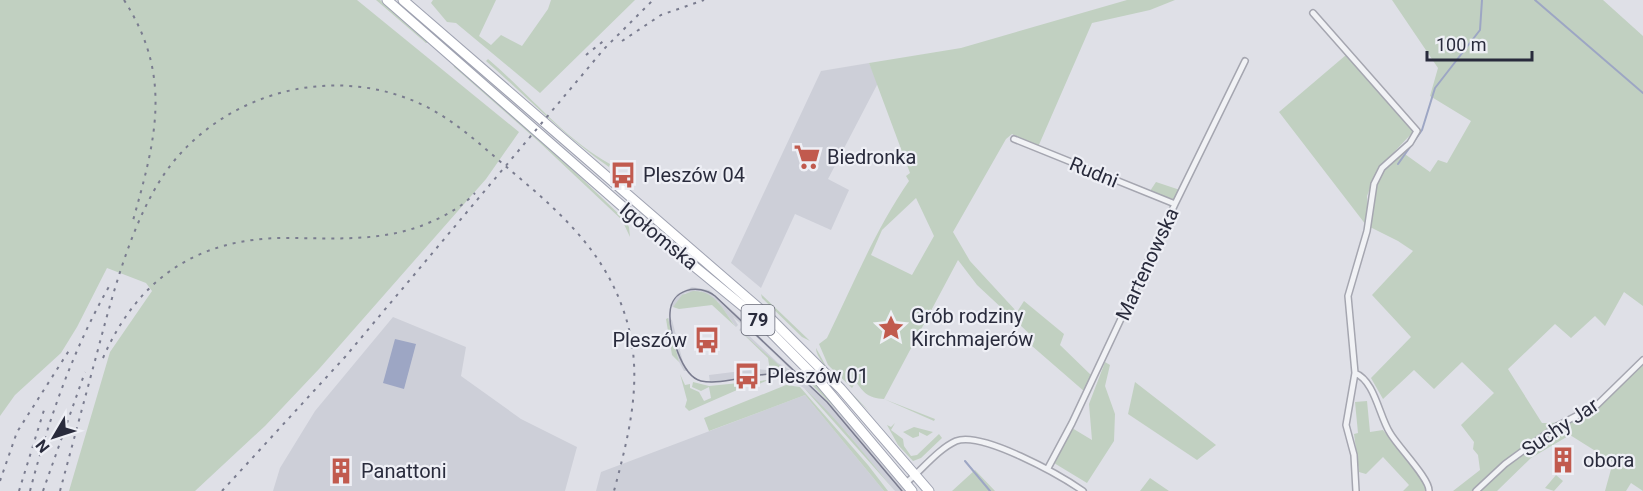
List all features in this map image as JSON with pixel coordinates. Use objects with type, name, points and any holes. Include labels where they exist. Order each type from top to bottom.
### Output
[{"type":"main road","name":"Igołomska","points":[[387,0],[627,210],[765,325],[828,391],[909,487]]},
{"type":"main road","name":"Igołomska","points":[[403,0],[768,316],[841,389],[929,491]]},
{"type":"street","points":[[1313,13],[1417,131],[1410,143],[1382,168],[1374,184],[1367,231],[1348,296],[1355,373],[1346,425],[1355,461],[1356,491]]},
{"type":"street","name":"Martenowska","points":[[1048,468],[1072,423],[1174,204],[1245,60]]},
{"type":"street","name":"Rudni","points":[[1014,139],[1174,204]]},
{"type":"street","name":"Suchy Jar","points":[[1476,491],[1505,464],[1557,426],[1597,405],[1643,360]]},
{"type":"street","points":[[1355,373],[1370,387],[1388,431],[1405,457],[1427,481],[1429,491]]},
{"type":"street","points":[[909,487],[915,475],[952,443],[967,439],[987,444],[1048,468],[1083,491]]},
{"type":"shaded area","points":[[869,63],[878,83],[828,179],[849,190],[831,230],[795,214],[761,288],[731,263],[821,71]]},
{"type":"shaded area","points":[[692,287],[709,290],[743,320],[740,323],[733,317],[738,325],[736,327],[718,302],[700,291],[685,293],[673,307],[670,305],[677,294]]},
{"type":"shaded area","points":[[393,317],[466,347],[461,376],[521,419],[577,447],[565,491],[273,491],[280,468],[315,411]]},
{"type":"shaded area","points":[[668,318],[672,320],[683,362],[688,371],[684,371],[679,362]]},
{"type":"shaded area","points":[[745,323],[835,408],[905,491],[895,491],[848,434],[804,388],[787,378],[771,375],[770,371],[788,374],[739,330],[741,328],[778,363],[792,371],[744,325]]},
{"type":"shaded area","points":[[767,370],[768,375],[710,383],[709,375]]},
{"type":"shaded area","points":[[805,395],[884,491],[596,491],[601,472]]},
{"type":"green space","points":[[0,0],[357,0],[519,132],[486,179],[319,369],[265,426],[195,491],[69,491],[110,352],[152,291],[146,283],[107,268],[61,353],[15,395],[0,416]]},
{"type":"green space","points":[[376,0],[380,0],[429,42],[426,43]]},
{"type":"green space","points":[[433,0],[496,0],[479,36],[491,45],[501,35],[522,46],[548,9],[551,0],[635,0],[540,93],[456,23],[447,22],[431,3]]},
{"type":"green space","points":[[1127,0],[1175,0],[1150,10],[1092,23],[1038,147],[1012,134],[1006,139],[953,232],[970,261],[1017,312],[1024,301],[1064,334],[1060,345],[1092,376],[1085,392],[1032,346],[1035,339],[977,285],[958,260],[884,399],[867,394],[856,382],[852,388],[828,365],[819,344],[827,338],[875,238],[909,181],[906,176],[910,173],[869,63],[961,48]],"holes":[[[916,198],[934,236],[912,275],[871,255],[882,230]]]},
{"type":"green space","points":[[1392,0],[1603,0],[1643,36],[1643,306],[1624,292],[1605,326],[1595,316],[1571,338],[1555,324],[1508,369],[1542,423],[1573,419],[1586,413],[1610,397],[1643,365],[1643,491],[1631,483],[1626,491],[1605,491],[1613,462],[1570,435],[1531,458],[1497,491],[1453,491],[1480,470],[1478,455],[1473,449],[1474,442],[1461,425],[1494,393],[1462,362],[1434,389],[1414,370],[1383,399],[1371,378],[1411,337],[1372,295],[1413,251],[1366,225],[1279,112],[1346,55],[1415,130],[1377,170],[1367,196],[1368,218],[1372,219],[1378,181],[1387,167],[1402,152],[1430,172],[1438,160],[1447,163],[1471,121],[1430,96],[1438,68]]},
{"type":"green space","points":[[488,59],[561,128],[610,164],[609,167],[546,116],[486,61]]},
{"type":"green space","points":[[453,63],[550,148],[624,219],[629,227],[630,237],[622,220],[538,141],[454,67]]},
{"type":"green space","points":[[1156,182],[1180,190],[1175,200],[1150,191]]},
{"type":"green space","points":[[693,291],[708,294],[714,298],[736,327],[712,305],[679,309],[673,307],[682,295]]},
{"type":"green space","points":[[761,294],[810,341],[802,337],[762,298]]},
{"type":"green space","points":[[668,318],[679,362],[672,355],[666,319]]},
{"type":"green space","points":[[739,330],[788,374],[770,371],[768,358]]},
{"type":"green space","points":[[816,348],[827,368],[869,411],[829,371],[822,362]]},
{"type":"green space","points":[[1105,362],[1110,365],[1105,386],[1115,414],[1114,441],[1087,483],[1054,463],[1072,428],[1092,440],[1089,404]]},
{"type":"green space","points":[[806,373],[907,491],[835,408],[806,379]]},
{"type":"green space","points":[[680,374],[685,385],[690,384],[690,388],[699,392],[704,401],[711,398],[709,387],[701,391],[692,387],[693,382],[709,386],[768,380],[757,385],[753,383],[689,411],[685,407],[687,400]]},
{"type":"green space","points":[[1135,382],[1216,445],[1197,460],[1128,414]]},
{"type":"green space","points":[[786,385],[800,387],[888,491],[884,491],[805,395],[709,431],[704,418]]},
{"type":"green space","points":[[804,388],[840,425],[895,491]]},
{"type":"green space","points":[[884,399],[935,419],[934,421]]},
{"type":"green space","points":[[1367,401],[1370,432],[1383,430],[1426,484],[1427,491],[1403,491],[1409,485],[1383,457],[1366,474],[1359,472],[1354,434],[1358,433],[1355,402]]},
{"type":"green space","points":[[895,423],[891,430],[903,439],[904,446],[911,456],[917,455],[939,434],[942,438],[921,458],[913,461],[898,445],[887,425],[891,427]]},
{"type":"green space","points":[[914,427],[933,432],[927,436],[919,432],[919,436],[913,438],[903,432]]},
{"type":"green space","points":[[975,470],[995,491],[952,491]]},
{"type":"green space","points":[[1556,475],[1563,481],[1554,491],[1545,488]]},
{"type":"green space","points":[[1150,478],[1169,491],[1140,491]]},
{"type":"water","points":[[395,339],[416,344],[404,389],[383,383]]},
{"type":"waterway","points":[[1398,164],[1422,130],[1435,88],[1480,30],[1482,0]]},
{"type":"waterway","points":[[1535,0],[1643,93]]},
{"type":"waterway","points":[[965,461],[990,491]]},
{"type":"tram line","points":[[779,374],[719,382],[701,381],[694,377],[682,362],[674,341],[670,313],[675,298],[694,289],[715,296],[827,402],[902,491]]},
{"type":"railway","points":[[124,0],[140,28],[150,56],[155,83],[153,137],[132,224]]},
{"type":"railway","points":[[222,491],[345,357],[604,49],[653,0]]},
{"type":"railway","points":[[622,41],[661,15],[704,0]]},
{"type":"railway","points":[[586,55],[606,39]]},
{"type":"railway","points":[[60,491],[116,285],[137,227],[164,175],[180,154],[205,131],[232,113],[262,99],[294,90],[326,86],[359,87],[392,93],[436,112],[471,137],[533,190],[565,220],[593,253],[616,290],[624,312],[634,357],[630,424],[614,491]]},
{"type":"railway","points":[[103,358],[117,330],[153,285],[174,268],[198,255],[254,240],[388,235],[421,226],[443,216],[463,204],[475,193]]},
{"type":"railway","points":[[30,491],[63,384],[85,333],[111,283]]},
{"type":"railway","points":[[0,481],[17,432],[70,349]]},
{"type":"railway","points":[[43,491],[85,372]]},
{"type":"railway","points":[[19,491],[44,410]]},
{"type":"place","name":"Biedronka","points":[[807,157]]},
{"type":"place","name":"Pleszów 04","points":[[623,175]]},
{"type":"place","name":"Grób rodziny Kirchmajerów","points":[[891,328]]},
{"type":"place","name":"Pleszów","points":[[707,340]]},
{"type":"place","name":"Pleszów 01","points":[[747,376]]},
{"type":"place","name":"obora","points":[[1563,460]]},
{"type":"place","name":"Panattoni","points":[[341,471]]}]
